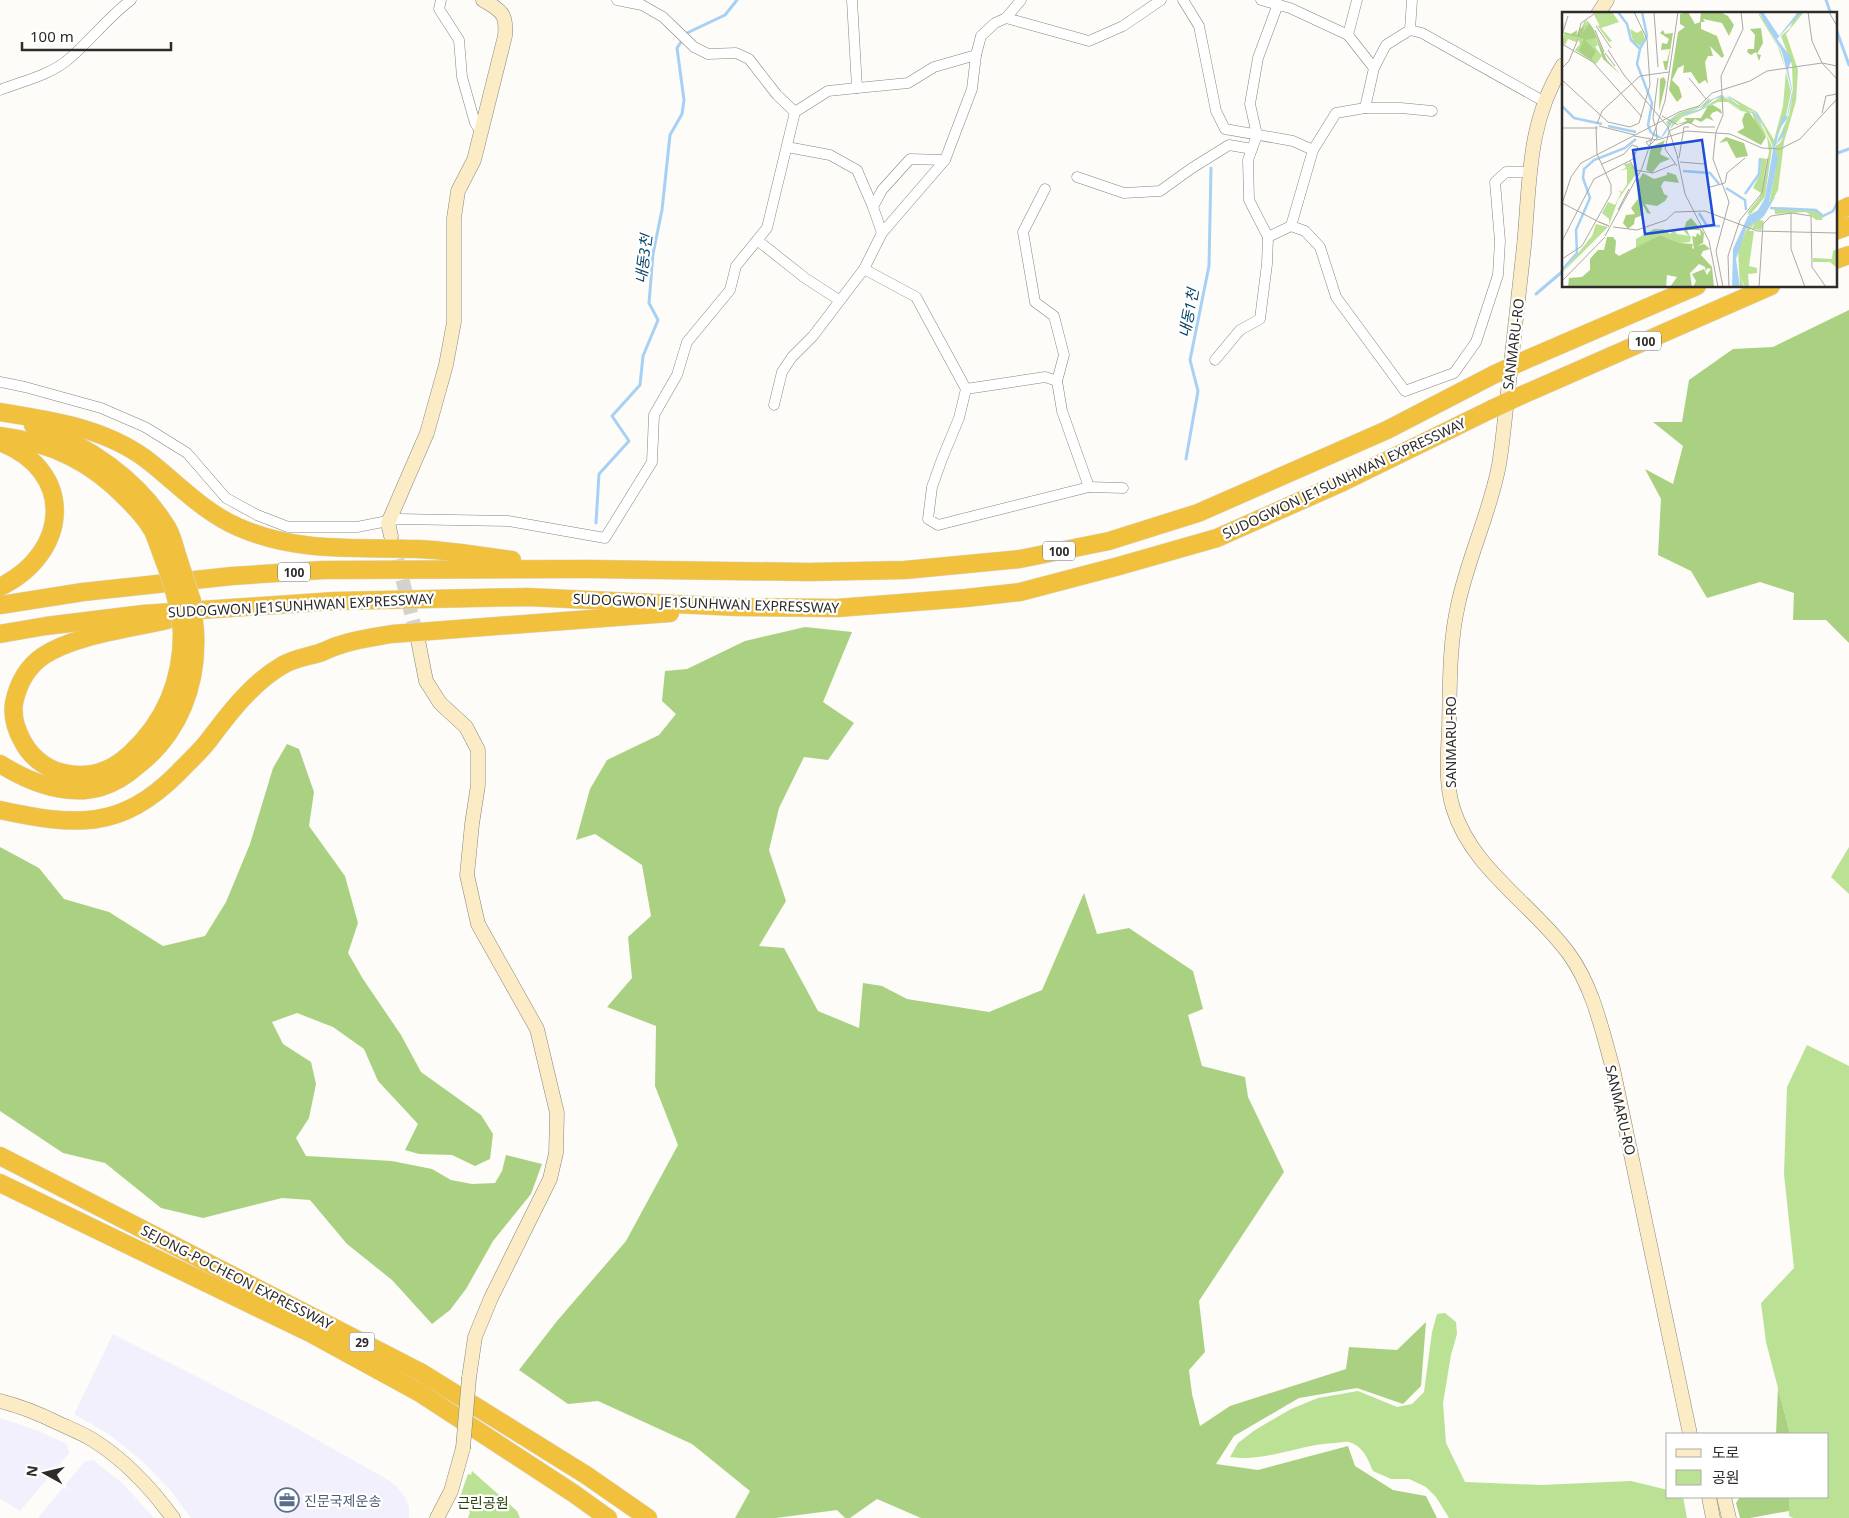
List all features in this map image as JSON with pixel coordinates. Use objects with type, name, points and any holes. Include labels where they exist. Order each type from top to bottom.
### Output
[{"type":"highway","points":[[1836,212],[1849,206]]},
{"type":"highway","points":[[1836,231],[1849,226]]},
{"type":"highway","points":[[1836,260],[1849,255]]},
{"type":"highway","name":"SUDOGWON JE1SUNHWAN EXPRESSWAY","points":[[0,606],[83,592],[232,576],[323,570],[589,568],[809,572],[905,570],[1020,559],[1109,541],[1198,514],[1387,430],[1523,361],[1692,288]]},
{"type":"highway","name":"SUDOGWON JE1SUNHWAN EXPRESSWAY","points":[[0,634],[46,626],[143,614],[390,599],[526,597],[738,607],[837,608],[1020,592],[1110,569],[1216,538],[1343,482],[1520,396],[1766,288]]},
{"type":"highway","points":[[0,413],[50,420],[95,432],[120,442],[146,459],[209,510],[236,527],[268,538],[304,546],[420,549],[589,568]]},
{"type":"highway","points":[[0,413],[52,432],[78,444],[127,480],[144,497],[169,531],[177,600],[180,614],[195,653],[192,679],[177,722],[154,753],[129,773],[101,787],[75,790],[40,784],[21,777],[0,764]]},
{"type":"highway","points":[[0,436],[22,439],[54,448],[95,471],[115,486],[134,506],[152,529],[171,559]]},
{"type":"highway","points":[[0,442],[24,453],[42,472],[49,486],[55,512],[50,539],[43,552],[24,573],[0,586]]},
{"type":"highway","points":[[0,810],[44,820],[84,822],[111,817],[135,807],[165,786],[202,748],[242,699],[283,665],[299,658],[355,641],[392,634],[578,621],[738,607]]},
{"type":"highway","points":[[188,632],[178,674],[160,721],[150,735],[125,759],[107,770],[93,774],[74,775],[45,766],[26,747],[15,725],[13,707],[16,693],[26,672],[44,655],[95,636],[221,608]]},
{"type":"highway","name":"SEJONG-POCHEON EXPRESSWAY","points":[[0,1156],[422,1373],[586,1475],[648,1518]]},
{"type":"highway","name":"SEJONG-POCHEON EXPRESSWAY","points":[[0,1183],[328,1343],[420,1393],[608,1518]]},
{"type":"highway","points":[[586,1475],[662,1518]]},
{"type":"highway","points":[[573,1493],[598,1518]]},
{"type":"street","points":[[0,90],[49,72],[69,60],[130,0]]},
{"type":"street","points":[[442,0],[439,9],[459,40],[462,77],[475,123],[481,132]]},
{"type":"street","points":[[390,529],[427,433],[446,365],[454,322],[454,218],[458,191],[474,160],[506,36],[506,22],[501,10],[483,0]]},
{"type":"street","points":[[617,0],[642,5],[663,17],[694,47],[708,54],[736,53],[749,59],[777,96],[795,112]]},
{"type":"street","points":[[852,0],[857,88]]},
{"type":"street","points":[[774,405],[782,372],[792,357],[813,336],[864,269],[882,233],[945,160],[972,89],[976,55],[981,36],[995,23],[1006,18],[1021,0]]},
{"type":"street","points":[[1006,18],[1089,41],[1123,26],[1161,0]]},
{"type":"street","points":[[1183,0],[1199,26],[1216,111],[1225,129],[1292,141],[1313,150]]},
{"type":"street","points":[[1260,0],[1278,4],[1292,4],[1348,35],[1374,68]]},
{"type":"street","points":[[1348,35],[1357,0]]},
{"type":"street","points":[[1410,30],[1412,0]]},
{"type":"street","points":[[1599,12],[1608,0]]},
{"type":"street","points":[[1215,360],[1240,330],[1260,319],[1267,264],[1268,237],[1249,200],[1248,160],[1257,135],[1250,104],[1258,58],[1278,4]]},
{"type":"street","points":[[1365,108],[1374,68],[1386,45],[1410,30],[1422,33],[1545,102]]},
{"type":"street","points":[[390,529],[398,520],[508,521],[605,538],[652,462],[654,415],[677,375],[688,342],[730,290],[736,266],[767,228],[795,112],[828,91],[908,83],[934,67],[976,55]]},
{"type":"street","name":"SANMARU-RO","points":[[1562,66],[1545,102],[1532,147],[1528,172],[1518,299],[1498,466],[1492,494],[1457,607],[1450,698],[1448,768],[1450,794],[1458,822],[1478,856],[1547,927],[1570,955],[1586,984],[1613,1069],[1690,1433]]},
{"type":"street","points":[[1291,226],[1313,150],[1336,113],[1365,108],[1401,108],[1432,111]]},
{"type":"street","points":[[1077,177],[1124,193],[1160,191],[1229,145],[1252,149]]},
{"type":"street","points":[[787,147],[830,155],[857,170],[882,233]]},
{"type":"street","points":[[873,207],[882,190],[910,159],[945,160]]},
{"type":"street","points":[[1268,237],[1291,226],[1305,231],[1320,247],[1336,297],[1405,391],[1454,372],[1476,342],[1498,275],[1500,241],[1495,182],[1506,172],[1528,172]]},
{"type":"street","points":[[1045,189],[1023,232],[1035,302],[1054,316],[1064,355],[1057,381],[1062,411],[1089,487]]},
{"type":"street","points":[[757,240],[805,278],[839,300]]},
{"type":"street","points":[[864,269],[916,297],[966,389],[960,418],[932,487],[928,519],[938,525],[1089,487],[1123,488]]},
{"type":"street","points":[[966,389],[1045,377],[1057,381]]},
{"type":"street","points":[[0,382],[100,408],[145,427],[186,453],[226,498],[257,515],[288,527],[390,529]]},
{"type":"street","points":[[418,640],[426,681],[440,703],[466,727],[478,750],[478,785],[467,875],[478,924],[537,1029],[556,1113],[556,1153],[550,1179],[475,1337],[469,1378],[463,1448],[451,1491],[437,1518]]},
{"type":"street","points":[[0,1401],[41,1415],[92,1439],[114,1455],[136,1475],[173,1518]]},
{"type":"street","points":[[1700,1498],[1704,1518]]},
{"type":"street","points":[[1708,1498],[1713,1518]]},
{"type":"street","points":[[1724,1498],[1729,1518]]},
{"type":"shaded area","points":[[113,1334],[293,1426],[390,1481],[405,1497],[409,1507],[409,1518],[191,1518],[171,1491],[142,1461],[110,1435],[74,1414]]},
{"type":"shaded area","points":[[0,1418],[36,1430],[67,1444],[69,1453],[20,1511],[0,1499]]},
{"type":"shaded area","points":[[93,1460],[123,1484],[154,1518],[38,1518],[85,1461]]},
{"type":"green space","points":[[1849,310],[1849,643],[1826,620],[1793,620],[1794,593],[1760,582],[1707,598],[1691,571],[1658,555],[1661,499],[1645,469],[1673,484],[1683,446],[1653,422],[1682,422],[1689,380],[1733,349],[1773,347]]},
{"type":"green space","points":[[805,627],[852,632],[823,702],[854,723],[828,760],[804,757],[779,808],[769,850],[786,901],[759,946],[784,948],[818,1011],[859,1028],[863,983],[882,986],[907,999],[989,1012],[1042,990],[1084,893],[1097,934],[1129,928],[1193,971],[1203,1009],[1188,1015],[1202,1066],[1245,1077],[1248,1097],[1284,1172],[1199,1301],[1205,1352],[1189,1370],[1192,1394],[1200,1426],[1230,1406],[1346,1369],[1349,1347],[1397,1350],[1426,1322],[1421,1386],[1403,1404],[1357,1388],[1299,1398],[1234,1436],[1216,1464],[1258,1470],[1348,1446],[1355,1466],[1393,1490],[1426,1496],[1437,1518],[921,1518],[877,1499],[850,1518],[845,1518],[837,1510],[776,1518],[735,1518],[750,1491],[692,1444],[598,1401],[568,1404],[519,1370],[557,1321],[626,1241],[678,1145],[655,1086],[656,1026],[607,1007],[632,978],[628,937],[651,916],[642,865],[595,834],[576,840],[590,789],[607,760],[659,735],[676,714],[662,701],[665,671],[687,669],[745,641]]},
{"type":"green space","points":[[287,744],[299,749],[314,792],[309,826],[345,876],[358,923],[348,953],[363,979],[401,1035],[421,1072],[481,1115],[493,1134],[490,1159],[475,1166],[452,1155],[419,1154],[405,1150],[418,1124],[378,1081],[364,1049],[333,1027],[297,1013],[272,1022],[283,1044],[311,1062],[316,1084],[309,1118],[296,1138],[306,1156],[392,1161],[432,1169],[451,1180],[472,1184],[495,1183],[502,1171],[506,1155],[542,1164],[531,1194],[493,1241],[466,1289],[450,1310],[432,1324],[392,1280],[347,1244],[310,1200],[282,1198],[203,1218],[161,1208],[105,1163],[63,1153],[0,1111],[0,847],[39,868],[64,899],[109,912],[163,946],[205,936],[226,902],[250,844],[273,768]]},
{"type":"green space","points":[[1849,847],[1849,894],[1831,877]]},
{"type":"green space","points":[[1807,1045],[1849,1066],[1849,1518],[1793,1518],[1789,1516],[1789,1498],[1829,1498],[1829,1433],[1790,1433],[1766,1342],[1761,1303],[1794,1268],[1784,1174],[1787,1087]]},
{"type":"green space","points":[[1445,1313],[1456,1322],[1457,1334],[1451,1355],[1443,1403],[1446,1443],[1465,1482],[1541,1485],[1631,1481],[1666,1490],[1666,1498],[1683,1498],[1687,1518],[1449,1518],[1436,1497],[1426,1487],[1409,1479],[1391,1479],[1373,1471],[1361,1450],[1349,1442],[1321,1444],[1256,1457],[1230,1457],[1238,1443],[1255,1430],[1291,1409],[1318,1398],[1358,1391],[1397,1407],[1412,1404],[1424,1392],[1432,1332],[1437,1314]]},
{"type":"green space","points":[[1778,1388],[1790,1433],[1776,1433]]},
{"type":"green space","name":"근린공원","points":[[472,1471],[517,1511],[520,1518],[468,1518],[470,1512],[457,1505],[468,1474],[471,1475]]},
{"type":"green space","points":[[1739,1498],[1789,1498],[1789,1511],[1740,1518],[1736,1503]]},
{"type":"waterway","name":"내동3천","points":[[596,523],[599,474],[629,441],[612,416],[640,385],[643,356],[658,320],[649,303],[653,254],[662,210],[670,135],[682,114],[684,100],[677,48],[687,33],[725,15],[737,0]]},
{"type":"waterway","points":[[1826,0],[1830,12]]},
{"type":"waterway","points":[[1836,29],[1849,65]]},
{"type":"waterway","points":[[1836,154],[1849,149]]},
{"type":"waterway","name":"내동1천","points":[[1186,459],[1198,391],[1190,360],[1209,266],[1211,168]]},
{"type":"waterway","points":[[1536,294],[1562,272]]},
{"type":"tunnel","points":[[392,539],[418,640]]},
{"type":"place","name":"진문국제운송","points":[[287,1500]]}]
